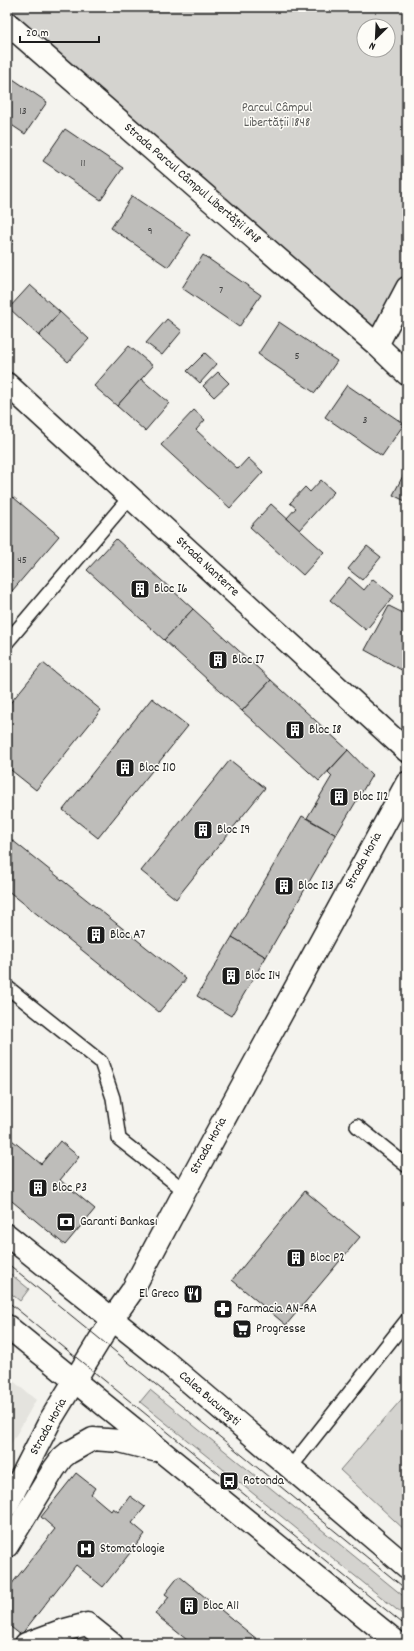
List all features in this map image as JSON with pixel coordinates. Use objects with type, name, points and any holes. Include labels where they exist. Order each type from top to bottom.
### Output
[{"type":"street","name":"Strada Parcul Câmpul Libertății 1848","points":[[7,23],[377,345],[407,374]]},
{"type":"street","points":[[377,345],[407,288]]},
{"type":"street","name":"Strada Nanterre","points":[[7,384],[407,751]]},
{"type":"street","name":"Strada Horia","points":[[7,1506],[51,1419],[112,1318],[132,1290],[407,783]]},
{"type":"street","name":"Calea București","points":[[7,1235],[112,1318],[407,1567]]},
{"type":"street","points":[[7,1326],[74,1382],[399,1644]]},
{"type":"street","points":[[7,1546],[54,1469],[62,1458],[68,1453],[93,1439],[120,1441],[161,1452]]},
{"type":"street","points":[[26,1644],[61,1631],[87,1624],[112,1644]]},
{"type":"lane","points":[[7,642],[130,497]]},
{"type":"lane","points":[[7,987],[101,1062],[113,1098],[119,1139],[185,1191]]},
{"type":"lane","points":[[357,1126],[407,1166]]},
{"type":"lane","points":[[290,1468],[407,1320]]},
{"type":"shaded area","points":[[7,1376],[36,1400],[7,1451]]},
{"type":"green space","name":"Parcul Câmpul Libertății 1848","points":[[7,7],[407,7],[407,288],[377,345],[7,23]]},
{"type":"green space","points":[[7,1271],[29,1289],[20,1301],[7,1290]]},
{"type":"green space","points":[[150,1390],[407,1599],[407,1618],[140,1402]]},
{"type":"green space","points":[[407,1393],[407,1532],[340,1470]]},
{"type":"building","points":[[7,75],[47,102],[25,134],[7,122]]},
{"type":"building","points":[[65,129],[123,168],[101,200],[43,161]]},
{"type":"building","points":[[132,196],[190,235],[168,267],[111,228]]},
{"type":"building","points":[[7,234],[14,241],[7,249]]},
{"type":"building","points":[[203,255],[261,295],[239,327],[182,288]]},
{"type":"building","points":[[30,285],[60,312],[39,336],[9,308]]},
{"type":"building","points":[[60,312],[89,339],[68,362],[39,336]]},
{"type":"building","points":[[167,319],[182,331],[162,355],[146,343]]},
{"type":"building","points":[[279,322],[337,361],[315,393],[258,354]]},
{"type":"building","points":[[129,346],[153,366],[117,406],[94,386]]},
{"type":"building","points":[[205,353],[217,364],[200,383],[187,371]]},
{"type":"building","points":[[218,372],[229,383],[214,397],[203,386]]},
{"type":"building","points":[[141,379],[169,403],[145,431],[117,406]]},
{"type":"building","points":[[347,385],[404,424],[382,456],[325,417]]},
{"type":"building","points":[[194,410],[205,420],[196,430],[238,469],[248,458],[263,472],[230,508],[161,445]]},
{"type":"building","points":[[407,468],[407,502],[393,495]]},
{"type":"building","points":[[321,480],[334,492],[299,530],[287,518],[296,508],[290,503],[305,487],[310,492]]},
{"type":"building","points":[[13,497],[59,536],[12,591],[7,587],[7,505]]},
{"type":"building","points":[[271,504],[324,552],[303,575],[250,527]]},
{"type":"building","name":"Bloc I6","points":[[116,539],[193,609],[164,640],[87,570]]},
{"type":"building","points":[[367,546],[381,557],[362,580],[348,569]]},
{"type":"building","points":[[349,577],[364,590],[373,579],[394,596],[366,630],[330,600]]},
{"type":"building","points":[[389,606],[407,615],[407,635],[403,643],[407,645],[407,673],[365,650]]},
{"type":"building","name":"Bloc I7","points":[[193,609],[271,680],[242,711],[164,640]]},
{"type":"building","points":[[43,663],[101,710],[36,790],[7,767],[7,707]]},
{"type":"building","name":"Bloc I8","points":[[271,680],[348,750],[319,781],[242,711]]},
{"type":"building","name":"Bloc I10","points":[[152,698],[188,726],[98,838],[63,810]]},
{"type":"building","name":"Bloc I12","points":[[348,750],[372,775],[336,835],[307,818],[332,776],[328,772]]},
{"type":"building","name":"Bloc I9","points":[[230,760],[265,788],[176,899],[141,871]]},
{"type":"building","name":"Bloc I13","points":[[302,816],[336,835],[266,957],[232,937]]},
{"type":"building","name":"Bloc A7","points":[[7,836],[186,979],[159,1012],[7,890]]},
{"type":"building","name":"Bloc I14","points":[[232,937],[266,957],[231,1016],[197,996]]},
{"type":"building","name":"Bloc P3","points":[[7,1136],[41,1164],[60,1141],[79,1157],[60,1180],[95,1209],[65,1245],[7,1197]]},
{"type":"building","name":"Bloc P2","points":[[305,1191],[360,1237],[286,1325],[232,1280]]},
{"type":"building","name":"Stomatologie","points":[[76,1473],[95,1488],[91,1494],[111,1511],[113,1508],[118,1512],[130,1496],[145,1507],[132,1523],[145,1534],[103,1587],[76,1565],[21,1635],[7,1624],[7,1590],[55,1529],[41,1517]]},
{"type":"building","name":"Bloc A11","points":[[179,1576],[263,1644],[192,1644],[155,1614],[169,1597],[165,1594]]},
{"type":"tram line","points":[[7,1263],[407,1590]]},
{"type":"tram line","points":[[7,1301],[407,1627]]},
{"type":"place","name":"Bloc I6","points":[[140,589]]},
{"type":"place","name":"Bloc I7","points":[[218,660]]},
{"type":"place","name":"Bloc I8","points":[[295,730]]},
{"type":"place","name":"Bloc I10","points":[[125,768]]},
{"type":"place","name":"Bloc I12","points":[[339,797]]},
{"type":"place","name":"Bloc I9","points":[[203,830]]},
{"type":"place","name":"Bloc I13","points":[[284,886]]},
{"type":"place","name":"Bloc A7","points":[[96,935]]},
{"type":"place","name":"Bloc I14","points":[[231,976]]},
{"type":"place","name":"Bloc P3","points":[[38,1188]]},
{"type":"place","name":"Garanti Bankası","points":[[66,1222]]},
{"type":"place","name":"Bloc P2","points":[[296,1258]]},
{"type":"place","name":"El Greco","points":[[193,1294]]},
{"type":"place","name":"Farmacia AN-RA","points":[[223,1309]]},
{"type":"place","name":"Progresse","points":[[242,1329]]},
{"type":"place","name":"Rotonda","points":[[229,1481]]},
{"type":"place","name":"Stomatologie","points":[[86,1549]]},
{"type":"place","name":"Bloc A11","points":[[189,1606]]}]
